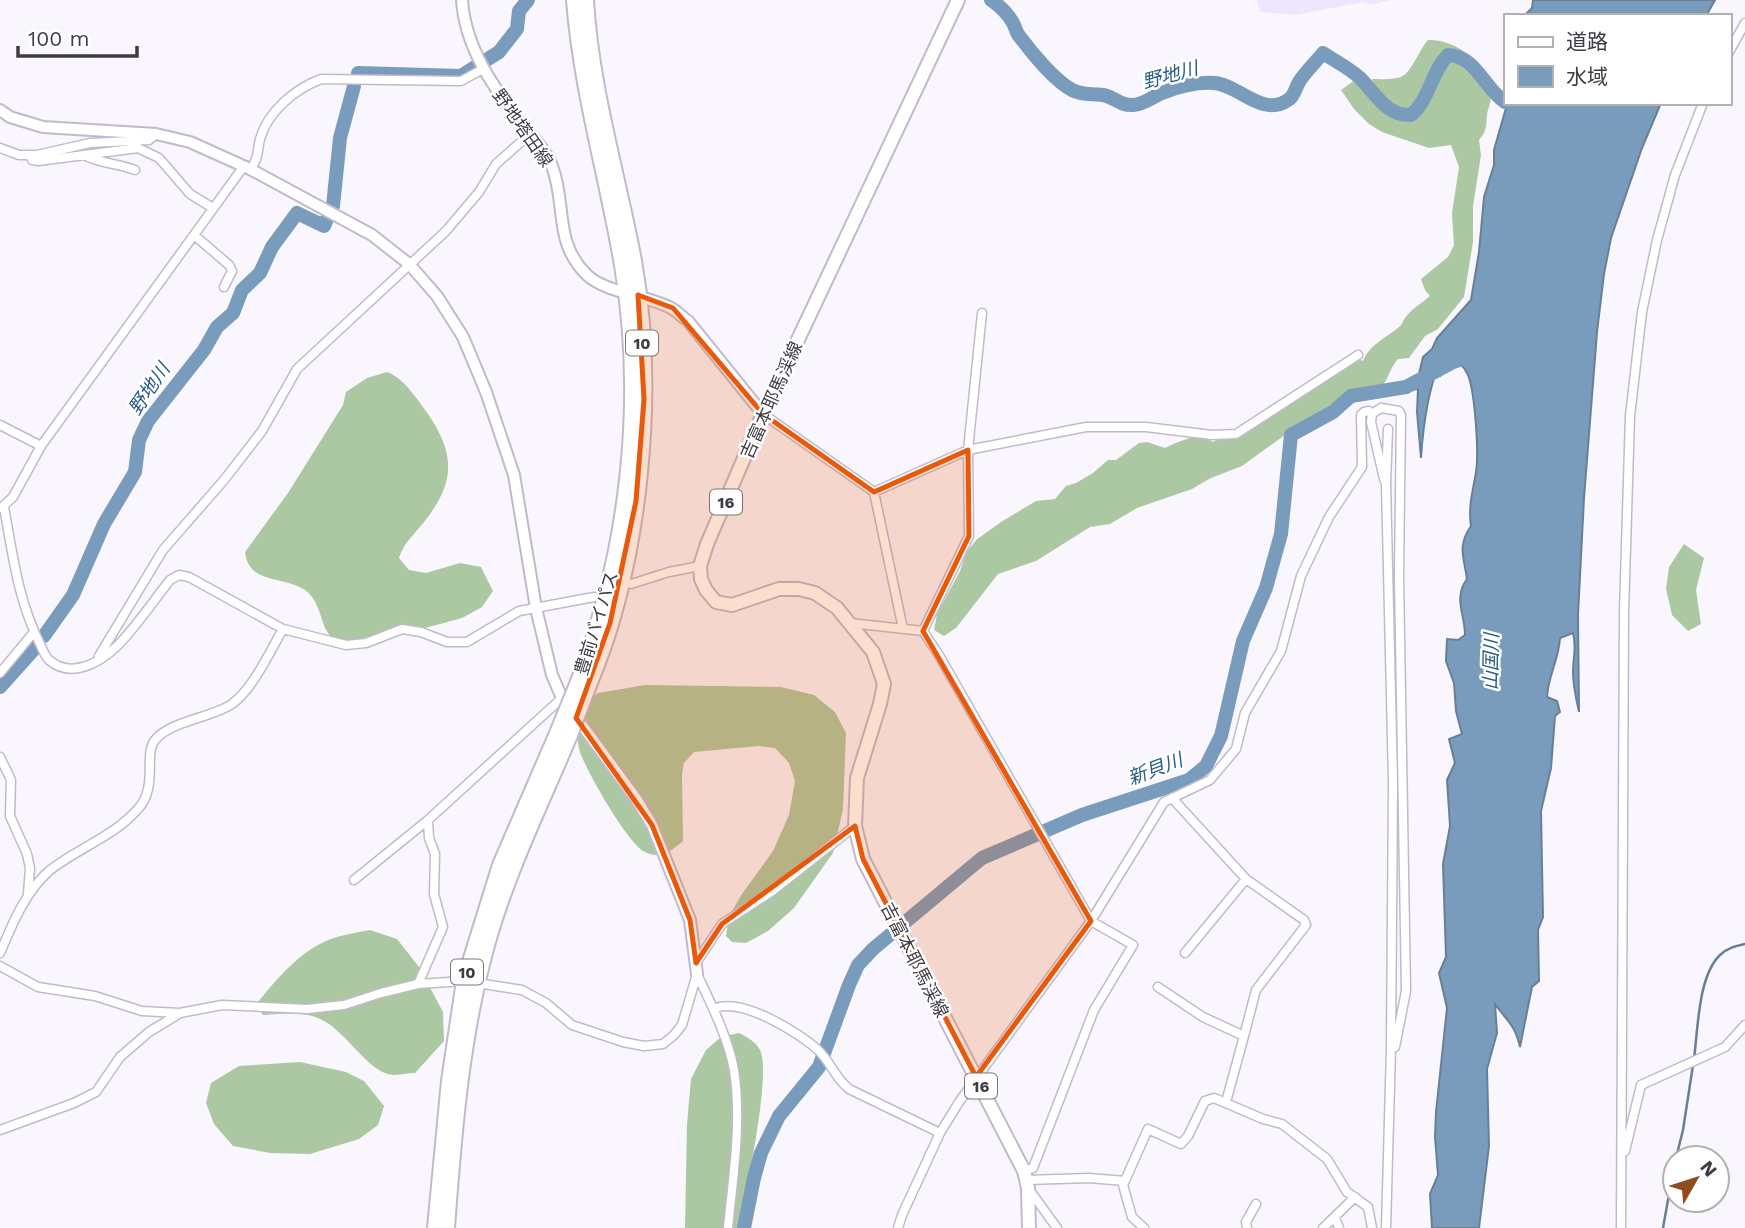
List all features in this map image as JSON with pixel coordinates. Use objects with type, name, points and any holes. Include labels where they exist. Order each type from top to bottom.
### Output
[{"type":"highway","name":"豊前バイパス","points":[[435,1228],[449,1081],[471,983],[564,733],[584,683],[598,662],[619,586],[636,501],[644,399],[644,362],[632,293],[592,117],[575,0]]},
{"type":"highway","name":"豊前バイパス","points":[[586,0],[591,50],[619,181],[632,293]]},
{"type":"highway","name":"豊前バイパス","points":[[447,1228],[471,983]]},
{"type":"main road","name":"吉富本耶馬渓線","points":[[958,0],[763,414],[700,566],[701,579],[706,590],[716,601],[732,605],[779,589],[799,589],[815,593],[837,608],[873,652],[884,684],[858,778],[855,827],[863,859],[1027,1180],[1029,1228]]},
{"type":"street","name":"野地塔田線","points":[[462,0],[469,33],[483,69],[551,164],[566,244],[589,277],[673,308],[688,321],[763,414]]},
{"type":"street","points":[[1731,48],[1745,23]]},
{"type":"street","points":[[483,69],[461,81],[321,79],[311,83],[271,116],[261,137],[257,161],[247,167],[213,208],[41,446],[13,498],[2,508],[16,580],[34,632],[48,660],[64,668],[76,669],[88,666],[116,647],[170,580],[179,575],[189,577],[283,629],[346,645],[366,642],[402,629],[421,632],[447,642],[467,642],[519,611],[594,597]]},
{"type":"street","points":[[1621,1228],[1624,612],[1630,416],[1642,312],[1657,240],[1675,175],[1702,105]]},
{"type":"street","points":[[0,110],[10,117],[43,127],[156,134],[190,142],[247,167],[372,235],[409,264],[438,296],[463,337],[486,393],[514,475],[536,608],[546,652],[562,698],[637,800],[652,825],[690,920],[696,969],[714,1009],[733,1067],[738,1103],[729,1228]]},
{"type":"street","points":[[0,148],[19,155],[30,155],[90,143],[149,140],[156,134]]},
{"type":"street","points":[[98,659],[163,550],[224,480],[262,431],[297,369],[446,231],[479,192],[496,164],[530,134]]},
{"type":"street","points":[[30,155],[32,160],[38,161],[138,148],[159,158],[190,194],[213,208]]},
{"type":"street","points":[[84,155],[135,170]]},
{"type":"street","points":[[194,235],[229,265],[232,271],[224,287]]},
{"type":"street","points":[[923,631],[970,536],[968,450],[982,313]]},
{"type":"street","points":[[874,492],[968,450],[1086,427],[1146,427],[1212,435],[1236,434],[1358,355]]},
{"type":"street","points":[[1386,484],[1371,422],[1372,414],[1381,408],[1399,411],[1401,415],[1399,576],[1406,991],[1395,1047],[1391,1048]]},
{"type":"street","points":[[898,1228],[940,1133],[976,1077],[1091,920],[1164,802],[1210,780],[1236,749],[1245,713],[1281,651],[1301,576],[1329,517],[1362,467],[1360,422],[1364,412],[1369,411],[1372,414]]},
{"type":"street","points":[[763,414],[874,492],[903,629]]},
{"type":"street","points":[[0,425],[41,446]]},
{"type":"street","points":[[1386,1228],[1391,1048],[1393,781],[1386,484],[1388,429]]},
{"type":"street","points":[[631,584],[700,566]]},
{"type":"street","points":[[850,623],[923,631]]},
{"type":"street","points":[[0,953],[28,895],[48,872],[121,825],[138,810],[147,794],[151,777],[150,752],[154,741],[165,732],[234,703],[247,690],[283,629]]},
{"type":"street","points":[[923,631],[1091,920],[1133,945],[1094,1010],[1027,1180]]},
{"type":"street","points":[[0,673],[34,632]]},
{"type":"street","points":[[354,880],[428,820],[562,698]]},
{"type":"street","points":[[0,757],[11,780],[10,817],[27,854],[30,868],[28,895]]},
{"type":"street","points":[[1172,798],[1246,879],[1304,920],[1306,925],[1256,990],[1226,1102]]},
{"type":"street","points":[[418,985],[443,927],[434,894],[435,854],[429,838],[428,820]]},
{"type":"street","points":[[0,966],[38,987],[95,996],[142,1011],[180,1013],[222,1005],[307,1009],[344,1006],[381,993],[418,985],[471,983],[500,986],[522,990],[546,1003],[572,1025],[623,1042],[644,1046],[663,1044],[682,1025],[696,969],[722,924],[771,892],[855,827]]},
{"type":"street","points":[[1185,953],[1246,879]]},
{"type":"street","points":[[1158,988],[1203,1017],[1244,1036]]},
{"type":"street","points":[[714,1009],[732,1004],[768,1017],[818,1051],[837,1080],[849,1089],[940,1133]]},
{"type":"street","points":[[0,1130],[74,1103],[96,1092],[120,1058],[149,1032],[180,1013]]},
{"type":"street","points":[[1621,1167],[1641,1085],[1724,1047],[1745,1025]]},
{"type":"street","points":[[1144,1228],[1132,1216],[1123,1185],[1147,1129],[1181,1144],[1188,1136],[1205,1101],[1214,1098],[1263,1119],[1282,1124],[1327,1159],[1347,1192],[1368,1207],[1372,1228]]},
{"type":"street","points":[[1027,1180],[1089,1178],[1125,1181]]},
{"type":"street","points":[[1027,1180],[1057,1228]]},
{"type":"street","points":[[1323,1228],[1354,1197]]},
{"type":"street","points":[[1247,1228],[1246,1222],[1256,1204]]},
{"type":"street","points":[[1335,1218],[1339,1228]]},
{"type":"highlighted area","points":[[638,295],[673,308],[763,414],[874,492],[968,450],[969,536],[923,631],[1091,921],[976,1077],[863,859],[855,826],[722,924],[696,963],[690,920],[652,825],[576,718],[610,623],[636,501],[644,399]]},
{"type":"shaded area","points":[[1257,0],[1390,0],[1370,5],[1363,2],[1296,15],[1260,12]]},
{"type":"green space","points":[[1428,40],[1460,49],[1478,63],[1489,82],[1491,96],[1486,128],[1479,140],[1481,155],[1473,206],[1473,242],[1464,297],[1438,329],[1425,336],[1409,358],[1398,359],[1383,385],[1374,393],[1357,390],[1347,394],[1333,407],[1285,435],[1242,466],[1192,489],[1137,508],[1110,524],[1090,527],[1036,561],[998,574],[956,628],[944,636],[934,630],[937,614],[960,571],[966,553],[976,540],[1001,522],[1036,501],[1055,499],[1066,486],[1093,473],[1108,460],[1116,460],[1139,443],[1147,442],[1165,448],[1195,437],[1206,435],[1212,442],[1236,432],[1248,431],[1305,388],[1314,389],[1328,375],[1340,372],[1358,359],[1363,361],[1374,346],[1399,327],[1410,312],[1430,296],[1421,279],[1448,257],[1454,245],[1452,213],[1459,167],[1451,145],[1429,148],[1382,132],[1354,109],[1341,90],[1355,80],[1374,86],[1372,79],[1401,77],[1409,71]]},
{"type":"green space","points":[[387,372],[405,384],[428,414],[444,443],[448,469],[442,494],[406,543],[399,558],[409,570],[426,573],[460,563],[481,567],[493,591],[482,607],[462,618],[366,644],[338,646],[325,628],[318,607],[309,593],[296,585],[260,575],[253,570],[245,552],[288,493],[343,405],[346,392],[367,378]]},
{"type":"green space","points":[[1684,544],[1704,558],[1696,590],[1701,624],[1688,631],[1672,615],[1666,589],[1669,567]]},
{"type":"green space","points":[[645,685],[781,687],[814,695],[835,712],[846,733],[843,809],[833,853],[794,908],[768,931],[746,943],[732,942],[726,936],[729,916],[773,851],[789,815],[795,781],[789,763],[775,748],[759,746],[694,752],[684,763],[682,774],[683,841],[671,851],[661,854],[645,852],[619,822],[584,762],[578,742],[577,709],[598,693]]},
{"type":"green space","points":[[370,930],[397,939],[419,967],[443,1012],[444,1041],[415,1073],[393,1075],[383,1072],[365,1059],[338,1031],[318,1018],[298,1014],[263,1015],[256,1005],[282,974],[313,948],[337,937]]},
{"type":"green space","points":[[739,1033],[751,1040],[760,1050],[763,1083],[739,1228],[685,1228],[687,1124],[691,1079],[706,1050],[721,1037]]},
{"type":"green space","points":[[300,1062],[346,1072],[364,1081],[384,1106],[378,1125],[359,1139],[310,1154],[270,1153],[233,1146],[214,1124],[206,1103],[211,1083],[239,1066]]},
{"type":"water","points":[[1533,0],[1715,0],[1707,14],[1526,14],[1532,8]]},
{"type":"water","name":"山国川","points":[[1504,91],[1504,105],[1660,105],[1642,148],[1611,238],[1604,274],[1584,498],[1578,615],[1579,712],[1574,682],[1573,633],[1560,638],[1547,697],[1557,701],[1560,712],[1555,716],[1551,768],[1541,811],[1543,917],[1538,930],[1539,981],[1532,987],[1520,1047],[1513,1028],[1495,1004],[1497,1033],[1487,1069],[1489,1146],[1479,1228],[1432,1228],[1430,1194],[1438,1175],[1436,1112],[1447,1008],[1439,973],[1446,957],[1443,864],[1450,826],[1447,780],[1455,763],[1449,739],[1462,734],[1456,711],[1454,683],[1446,661],[1447,639],[1458,640],[1465,635],[1460,600],[1467,579],[1463,546],[1471,526],[1470,505],[1477,463],[1477,436],[1470,381],[1464,368],[1456,361],[1451,358],[1441,375],[1439,364],[1435,375],[1426,411],[1421,458],[1418,389],[1398,391],[1398,386],[1418,378],[1423,357],[1471,300],[1484,197],[1506,108],[1498,100]]},
{"type":"waterway","name":"野地川","points":[[358,73],[461,76],[499,52],[517,29],[519,11],[528,0]]},
{"type":"waterway","name":"野地川","points":[[991,0],[1009,16],[1019,35],[1037,58],[1065,86],[1076,92],[1099,94],[1128,105],[1141,103],[1181,87],[1208,83],[1223,85],[1259,103],[1278,104],[1292,96],[1301,78],[1323,53],[1356,74],[1388,108],[1402,114],[1411,115],[1417,109],[1448,55],[1466,61],[1504,101]]},
{"type":"waterway","name":"野地川","points":[[333,206],[340,138],[354,86]]},
{"type":"waterway","name":"野地川","points":[[44,636],[73,595],[104,524],[135,472],[139,440],[148,421],[204,350],[217,327],[233,313],[242,290],[260,273],[272,247],[297,213],[324,226],[327,219]]},
{"type":"waterway","name":"新貝川","points":[[744,1228],[761,1153],[779,1116],[819,1067],[858,965],[873,949],[982,858],[1082,815],[1189,780],[1206,766],[1221,736],[1243,641],[1266,588],[1281,534],[1291,435],[1333,412],[1351,396],[1406,387],[1453,362],[1474,355]]},
{"type":"waterway","name":"野地川","points":[[0,687],[35,648]]},
{"type":"waterway","points":[[1694,1059],[1700,1004],[1707,976],[1723,953],[1745,944]]},
{"type":"waterway","points":[[1680,1144],[1693,1065]]},
{"type":"waterway","points":[[1663,1228],[1666,1214]]}]
